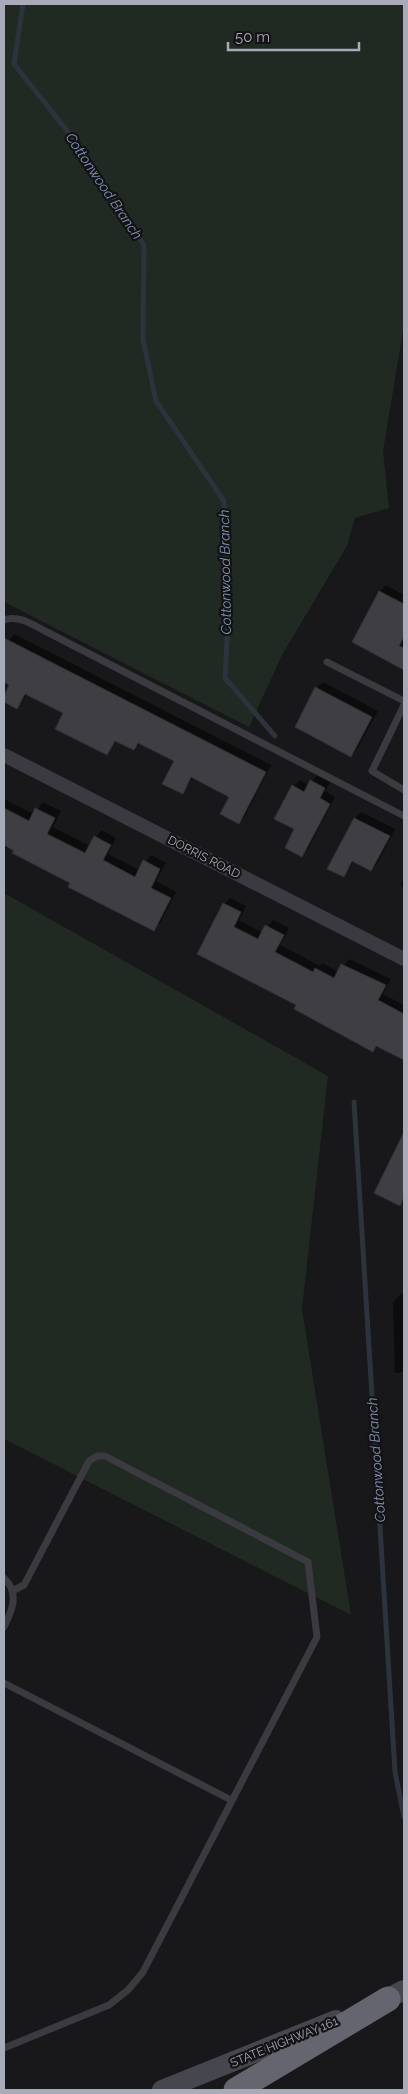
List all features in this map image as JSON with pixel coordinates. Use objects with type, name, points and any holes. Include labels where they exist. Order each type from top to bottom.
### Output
[{"type":"highway","points":[[236,2090],[396,1995]]},
{"type":"main road","name":"STATE HIGHWAY 161","points":[[162,2090],[396,1995]]},
{"type":"street","name":"DORRIS ROAD","points":[[4,755],[404,960]]},
{"type":"lane","points":[[4,620],[10,618],[21,620],[48,632],[404,816]]},
{"type":"lane","points":[[327,662],[404,701]]},
{"type":"lane","points":[[404,705],[372,772],[404,790]]},
{"type":"lane","points":[[4,2048],[109,2005],[128,1990],[143,1972],[317,1637],[308,1562],[105,1456],[97,1456],[90,1461],[24,1585],[12,1591]]},
{"type":"lane","points":[[4,1578],[12,1591],[14,1603],[4,1627]]},
{"type":"lane","points":[[4,1683],[231,1800]]},
{"type":"shaded area","points":[[4,4],[404,4],[404,325],[383,451],[389,508],[355,518],[347,546],[282,655],[249,727],[4,602]]},
{"type":"shaded area","points":[[4,893],[328,1076],[302,1309],[351,1615],[4,1439]]},
{"type":"building","points":[[379,591],[404,604],[404,636],[399,646],[404,648],[404,670],[352,642]]},
{"type":"building","points":[[4,638],[266,772],[239,824],[220,814],[229,797],[191,777],[183,794],[162,784],[174,761],[138,743],[134,750],[115,741],[107,755],[55,729],[63,713],[25,694],[17,709],[4,702],[4,696],[9,685],[4,682]]},
{"type":"building","points":[[315,687],[372,717],[351,757],[295,727]]},
{"type":"building","points":[[310,780],[325,788],[320,798],[330,804],[302,857],[285,848],[294,829],[274,819],[292,785],[304,792]]},
{"type":"building","points":[[4,808],[29,821],[35,808],[55,818],[47,834],[85,853],[94,836],[111,845],[103,860],[135,877],[143,860],[160,869],[151,888],[171,898],[154,931],[68,887],[70,883],[12,853],[14,851],[4,845]]},
{"type":"building","points":[[354,818],[390,836],[371,871],[352,861],[344,877],[327,869]]},
{"type":"building","points":[[223,903],[241,912],[234,927],[258,939],[265,925],[284,935],[275,952],[313,972],[315,968],[334,978],[341,964],[386,985],[378,1000],[404,1014],[404,1060],[376,1046],[373,1052],[294,1009],[296,1005],[197,954]]},
{"type":"building","points":[[404,1132],[404,1196],[400,1206],[374,1193]]},
{"type":"waterway","name":"Cottonwood Branch","points":[[23,4],[14,64],[81,148],[144,245],[143,339],[156,401],[224,501],[229,601],[225,678],[275,736]]},
{"type":"waterway","name":"Cottonwood Branch","points":[[354,1102],[395,1772],[404,1817]]}]
